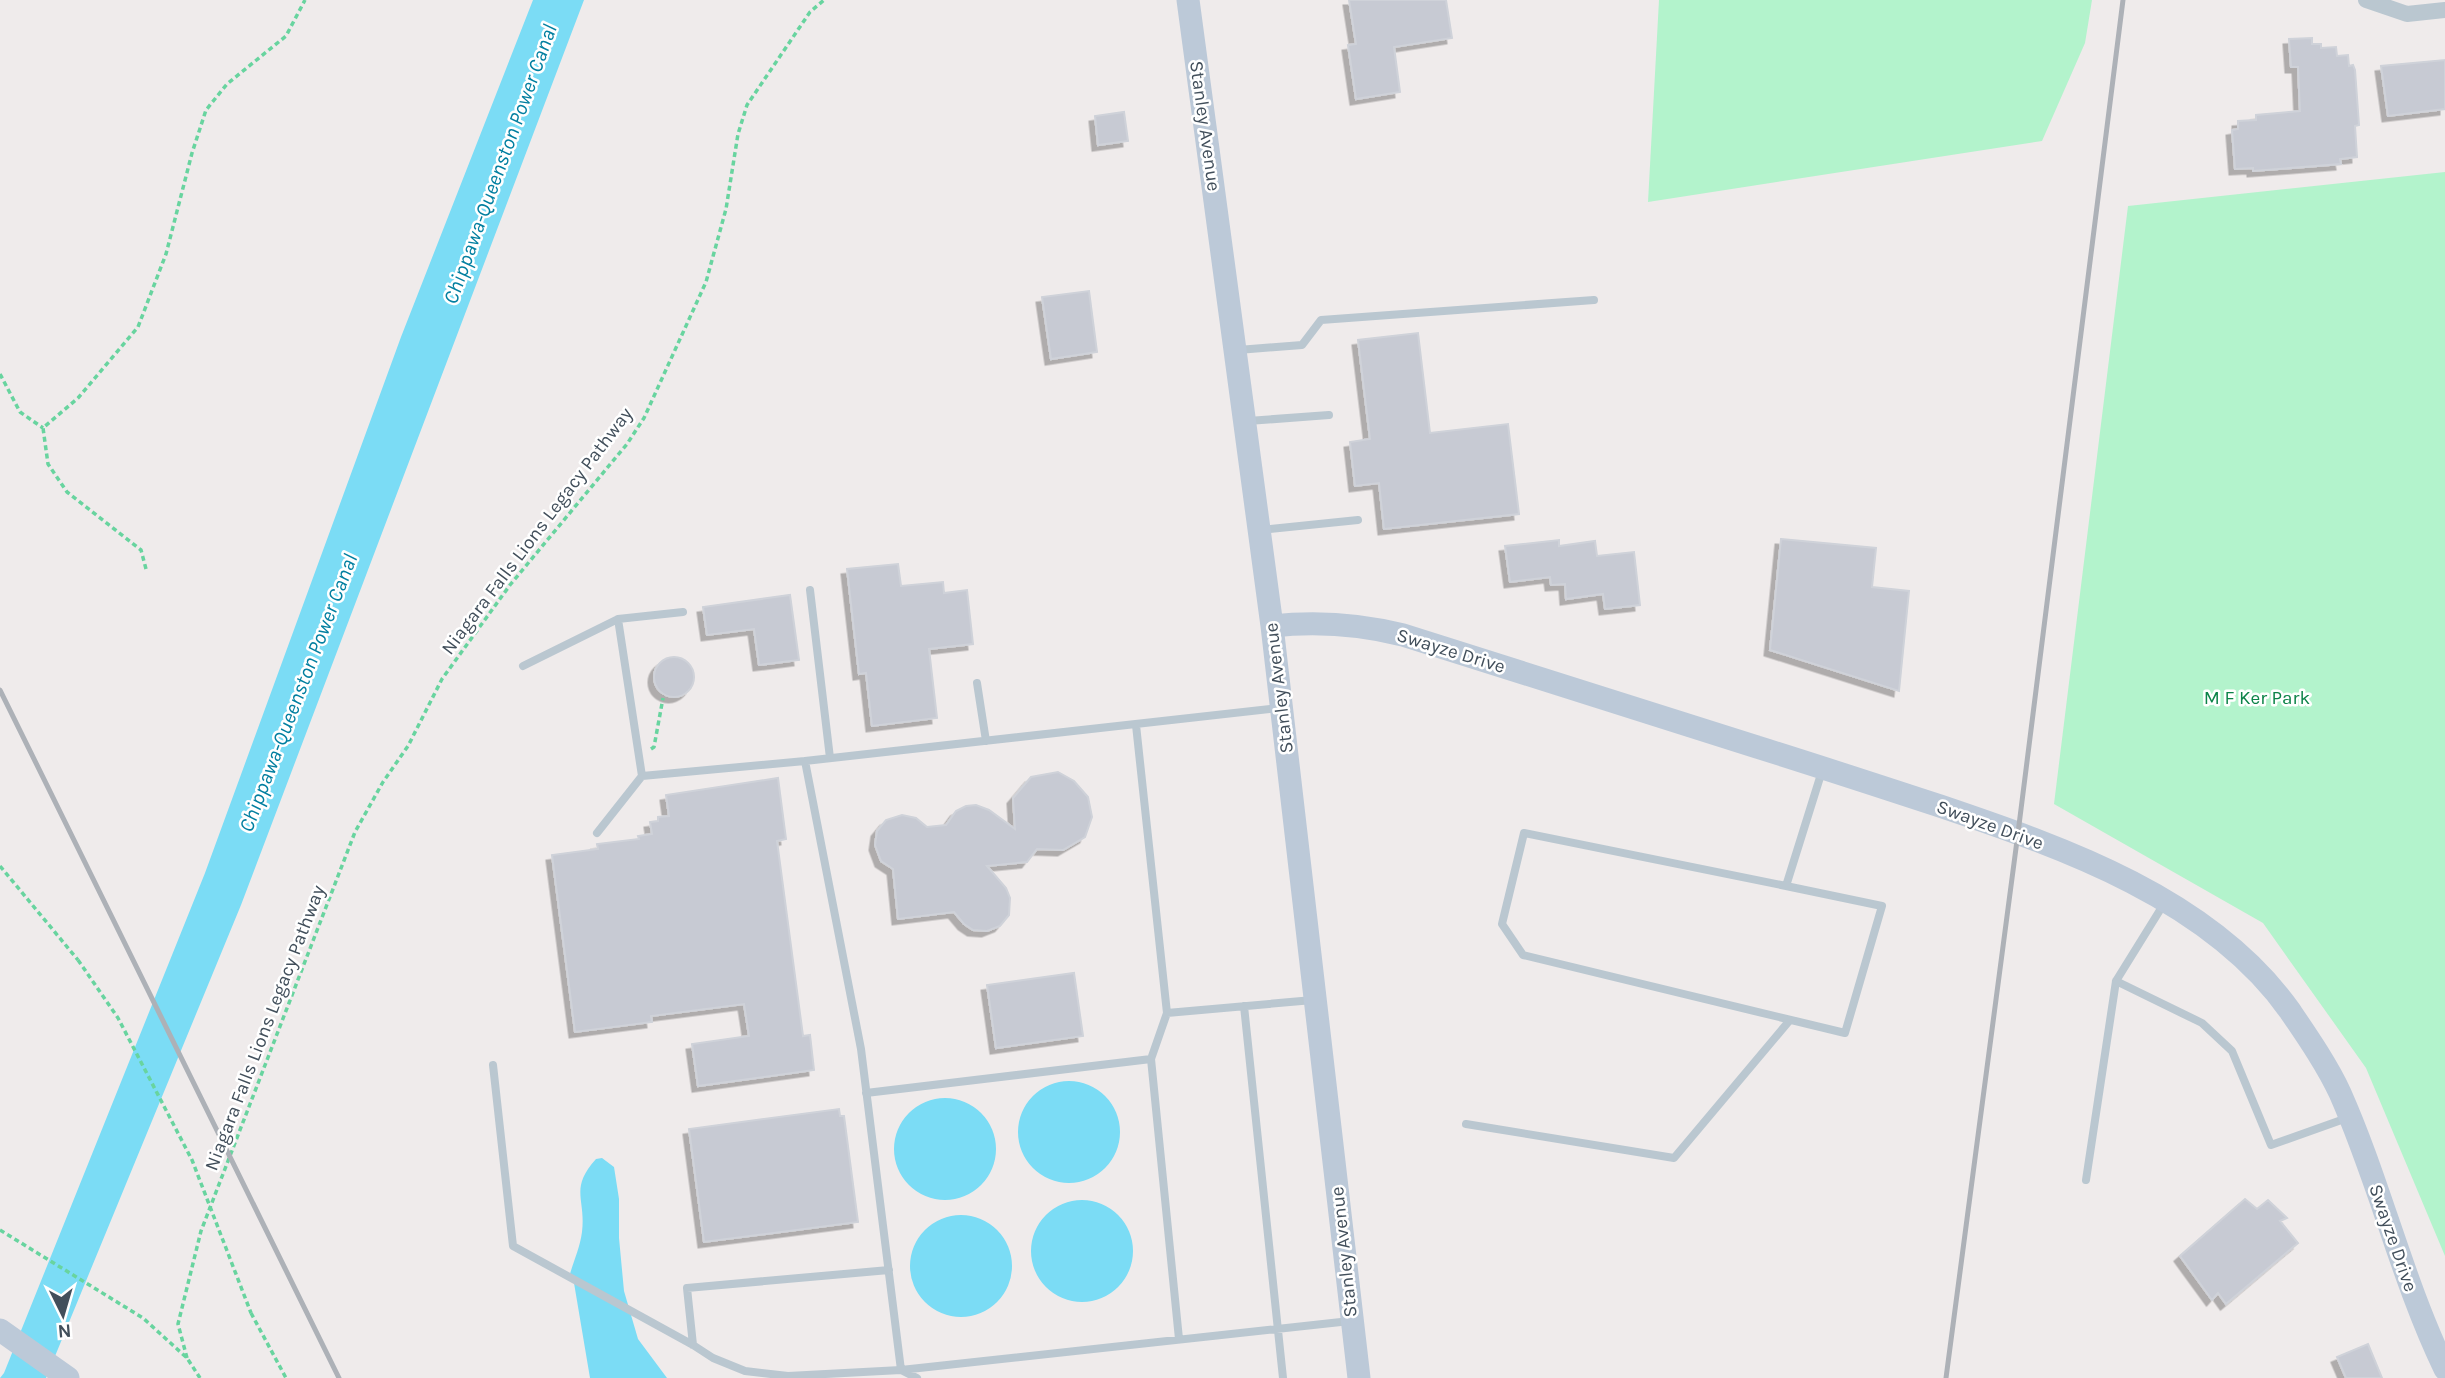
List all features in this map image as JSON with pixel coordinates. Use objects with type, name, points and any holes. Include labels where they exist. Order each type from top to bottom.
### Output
[{"type":"street","name":"Stanley Avenue","points":[[1188,0],[1272,626],[1359,1378]]},
{"type":"street","points":[[2366,0],[2407,14],[2445,10]]},
{"type":"street","name":"Swayze Drive","points":[[1272,626],[1328,623],[1367,626],[1403,635],[1823,768],[2018,833],[2094,864],[2145,889],[2205,928],[2250,964],[2288,1009],[2338,1089],[2423,1323],[2445,1368]]},
{"type":"street","points":[[0,1330],[68,1378]]},
{"type":"lane","points":[[1235,351],[1302,345],[1321,320],[1594,300]]},
{"type":"lane","points":[[1245,421],[1329,415]]},
{"type":"lane","points":[[1259,530],[1358,520]]},
{"type":"lane","points":[[810,590],[830,758]]},
{"type":"lane","points":[[523,666],[618,619],[683,612]]},
{"type":"lane","points":[[618,619],[642,776]]},
{"type":"lane","points":[[977,683],[986,741]]},
{"type":"lane","points":[[597,833],[642,776],[805,761],[1281,708]]},
{"type":"lane","points":[[1136,725],[1167,1013],[1151,1059],[1179,1339]]},
{"type":"lane","points":[[805,761],[861,1049],[901,1370]]},
{"type":"lane","points":[[1786,886],[1823,768]]},
{"type":"lane","points":[[1524,833],[1786,886],[1882,906],[1845,1033],[1523,955],[1502,924],[1524,833]]},
{"type":"lane","points":[[2086,1180],[2116,981],[2165,902]]},
{"type":"lane","points":[[2116,981],[2202,1023],[2232,1051],[2271,1145],[2350,1117]]},
{"type":"lane","points":[[1167,1013],[1316,1000]]},
{"type":"lane","points":[[1244,1006],[1283,1378]]},
{"type":"lane","points":[[1466,1124],[1674,1158],[1790,1020]]},
{"type":"lane","points":[[866,1093],[1151,1059]]},
{"type":"lane","points":[[493,1065],[513,1246],[713,1358],[745,1371],[777,1375],[901,1370],[1352,1321]]},
{"type":"lane","points":[[693,1345],[687,1287],[889,1269]]},
{"type":"lane","points":[[901,1370],[917,1378]]},
{"type":"path","points":[[43,428],[78,398],[138,327],[166,254],[206,110],[227,84],[286,36],[305,0]]},
{"type":"path","name":"Niagara Falls Lions Legacy Pathway","points":[[187,1358],[178,1324],[201,1231],[355,832],[383,782],[408,746],[442,680],[510,585],[627,444],[643,418],[706,282],[726,209],[738,134],[747,105],[810,12],[824,0]]},
{"type":"path","points":[[0,374],[20,412],[43,428],[48,464],[67,492],[141,550],[146,569]]},
{"type":"path","points":[[639,757],[654,747],[663,698]]},
{"type":"path","points":[[0,866],[78,960],[118,1018],[192,1160],[251,1313],[286,1378]]},
{"type":"path","name":"Niagara Falls Lions Legacy Pathway","points":[[1,1231],[143,1318],[187,1358],[200,1378]]},
{"type":"green space","points":[[1659,0],[2092,0],[2085,43],[2042,141],[1648,202]]},
{"type":"green space","name":"M F Ker Park","points":[[2445,172],[2445,1256],[2366,1068],[2263,923],[2054,804],[2128,206]]},
{"type":"water","name":"Chippawa-Queenston Power Canal","points":[[533,0],[584,0],[241,905],[46,1378],[0,1378],[205,873],[401,337]]},
{"type":"water","points":[[1069,1081],[1089,1085],[1105,1096],[1116,1112],[1120,1132],[1116,1152],[1105,1168],[1089,1179],[1069,1183],[1049,1179],[1033,1168],[1022,1152],[1018,1132],[1022,1112],[1033,1096],[1049,1085]]},
{"type":"water","points":[[945,1098],[965,1102],[981,1113],[992,1129],[996,1149],[992,1169],[981,1185],[965,1196],[945,1200],[925,1196],[909,1185],[898,1169],[894,1149],[898,1129],[909,1113],[925,1102]]},
{"type":"water","points":[[602,1158],[614,1167],[619,1199],[619,1238],[624,1291],[638,1339],[667,1378],[590,1378],[574,1283],[570,1274],[582,1232],[580,1194],[583,1178],[596,1159]]},
{"type":"water","points":[[1082,1200],[1102,1204],[1118,1215],[1129,1231],[1133,1251],[1129,1271],[1118,1287],[1102,1298],[1082,1302],[1062,1298],[1046,1287],[1035,1271],[1031,1251],[1035,1231],[1046,1215],[1062,1204]]},
{"type":"water","points":[[961,1215],[981,1219],[997,1230],[1008,1246],[1012,1266],[1008,1286],[997,1302],[981,1313],[961,1317],[941,1313],[925,1302],[914,1286],[910,1266],[914,1246],[925,1230],[941,1219]]},
{"type":"building","points":[[1349,0],[1446,0],[1452,38],[1394,47],[1400,92],[1356,99],[1348,45],[1356,44]]},
{"type":"building","points":[[2312,38],[2312,44],[2321,44],[2321,48],[2336,47],[2337,56],[2348,55],[2349,66],[2353,65],[2355,70],[2359,125],[2355,126],[2357,157],[2340,159],[2341,164],[2253,171],[2253,168],[2235,169],[2232,130],[2238,129],[2238,121],[2256,120],[2256,115],[2300,111],[2298,67],[2291,67],[2289,39]]},
{"type":"building","points":[[2445,60],[2445,109],[2388,116],[2381,66]]},
{"type":"building","points":[[1124,112],[1128,141],[1098,145],[1095,116]]},
{"type":"building","points":[[1089,291],[1097,352],[1051,359],[1042,297]]},
{"type":"building","points":[[1418,333],[1430,433],[1508,424],[1519,514],[1384,529],[1379,483],[1355,486],[1350,442],[1370,439],[1358,340]]},
{"type":"building","points":[[1781,539],[1876,548],[1872,587],[1909,591],[1899,691],[1770,650]]},
{"type":"building","points":[[1559,540],[1559,546],[1595,541],[1597,556],[1634,552],[1640,605],[1605,609],[1603,594],[1566,599],[1565,584],[1551,585],[1550,577],[1510,582],[1505,546]]},
{"type":"building","points":[[898,564],[901,586],[943,582],[944,593],[967,590],[973,644],[929,649],[937,718],[872,726],[866,673],[859,674],[847,569]]},
{"type":"building","points":[[790,595],[799,660],[759,665],[754,629],[707,635],[703,607]]},
{"type":"building","points":[[674,657],[682,658],[688,663],[693,669],[693,685],[688,691],[682,696],[674,697],[666,696],[660,691],[655,685],[654,677],[655,669],[660,663],[666,658]]},
{"type":"building","points":[[1058,772],[1074,781],[1088,797],[1092,817],[1085,837],[1063,850],[1037,849],[1027,862],[987,866],[1006,888],[1010,898],[1009,915],[1000,926],[987,931],[973,930],[954,912],[898,919],[893,869],[881,861],[875,845],[877,831],[886,820],[902,815],[916,818],[927,827],[946,825],[956,811],[976,805],[989,810],[1015,829],[1013,798],[1031,777]]},
{"type":"building","points":[[778,778],[786,839],[777,841],[803,1036],[810,1035],[814,1070],[698,1086],[692,1044],[749,1036],[744,1004],[651,1016],[652,1022],[575,1032],[552,855],[598,849],[597,844],[639,839],[638,836],[652,834],[650,822],[658,821],[658,817],[669,816],[666,795]]},
{"type":"building","points":[[1074,973],[1083,1036],[996,1048],[987,985]]},
{"type":"building","points":[[839,1109],[840,1116],[844,1116],[858,1222],[704,1242],[689,1129]]},
{"type":"building","points":[[2245,1199],[2257,1209],[2268,1200],[2287,1218],[2280,1221],[2298,1243],[2226,1304],[2218,1293],[2212,1300],[2180,1256]]},
{"type":"building","points":[[2368,1344],[2382,1378],[2346,1378],[2337,1357]]},
{"type":"railway","points":[[1946,1378],[2123,0]]},
{"type":"railway","points":[[0,690],[339,1378]]}]
